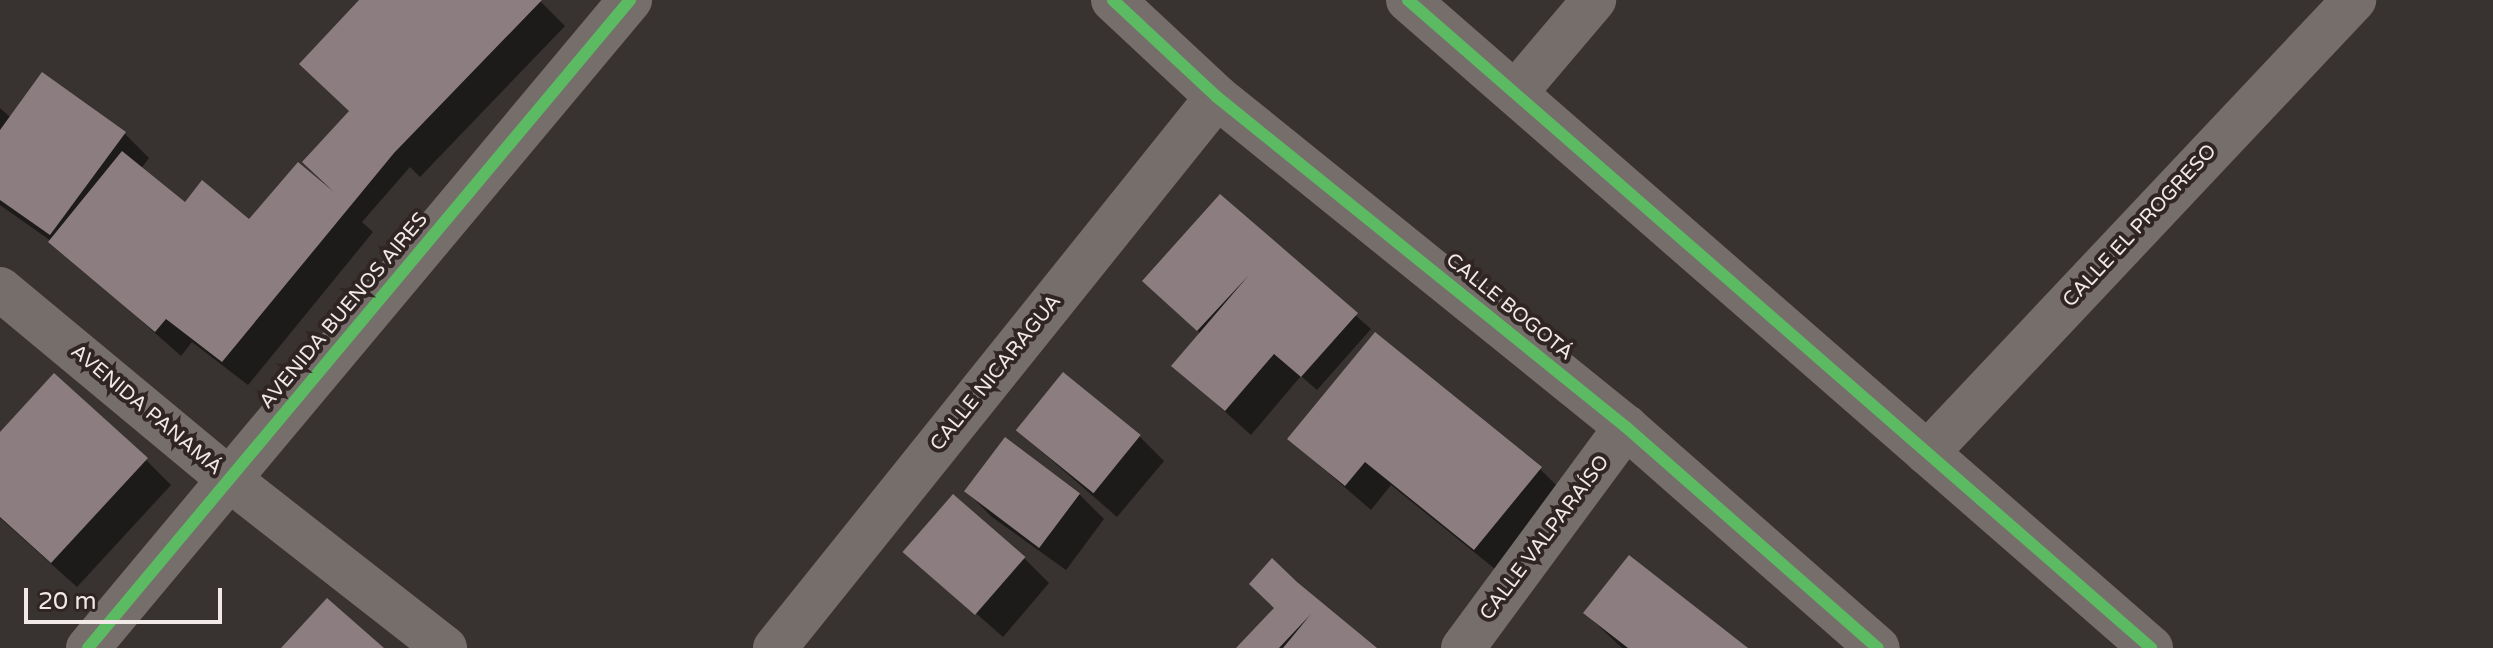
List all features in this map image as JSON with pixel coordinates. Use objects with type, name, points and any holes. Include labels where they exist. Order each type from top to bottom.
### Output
[{"type":"street","name":"AVENIDA BUENOS AIRES","points":[[88,648],[630,0]]},
{"type":"street","name":"CALLE BOGOTÁ","points":[[1113,0],[1217,97],[1626,427],[1878,648]]},
{"type":"street","points":[[1408,0],[2151,648]]},
{"type":"street","points":[[1516,92],[1594,0]]},
{"type":"street","name":"CALLE EL PROGRESO","points":[[1927,453],[2354,0]]},
{"type":"street","name":"CALLE NICARAGUA","points":[[775,648],[1217,97]]},
{"type":"street","name":"AVENIDA PANAMÁ","points":[[0,289],[230,480],[445,648]]},
{"type":"street","name":"CALLE VALPARAÍSO","points":[[1463,648],[1626,427]]},
{"type":"building","points":[[359,0],[542,0],[394,153],[222,362],[166,319],[155,332],[48,242],[122,151],[185,202],[202,180],[249,219],[298,162],[334,192],[302,162],[349,111],[299,64]]},
{"type":"building","points":[[42,72],[126,132],[50,235],[0,200],[0,130]]},
{"type":"building","points":[[1220,194],[1358,313],[1301,377],[1274,354],[1225,411],[1171,366],[1249,275],[1197,331],[1142,281]]},
{"type":"building","points":[[1375,332],[1542,467],[1474,550],[1365,462],[1345,486],[1287,439]]},
{"type":"building","points":[[1063,372],[1141,435],[1094,493],[1016,430]]},
{"type":"building","points":[[54,373],[148,458],[51,563],[0,517],[0,432]]},
{"type":"building","points":[[1005,437],[1080,494],[1039,548],[964,491]]},
{"type":"building","points":[[953,494],[1025,557],[975,615],[902,552]]},
{"type":"building","points":[[1629,555],[1748,648],[1628,648],[1583,613]]},
{"type":"building","points":[[1272,558],[1377,648],[1283,648],[1311,614],[1279,648],[1236,648],[1274,608],[1249,584]]},
{"type":"building","points":[[327,598],[384,648],[281,648]]},
{"type":"cycle path","points":[[88,648],[630,0]]},
{"type":"cycle path","points":[[1113,0],[1217,97],[1626,427],[1878,648]]},
{"type":"cycle path","points":[[1408,0],[2151,648]]}]
